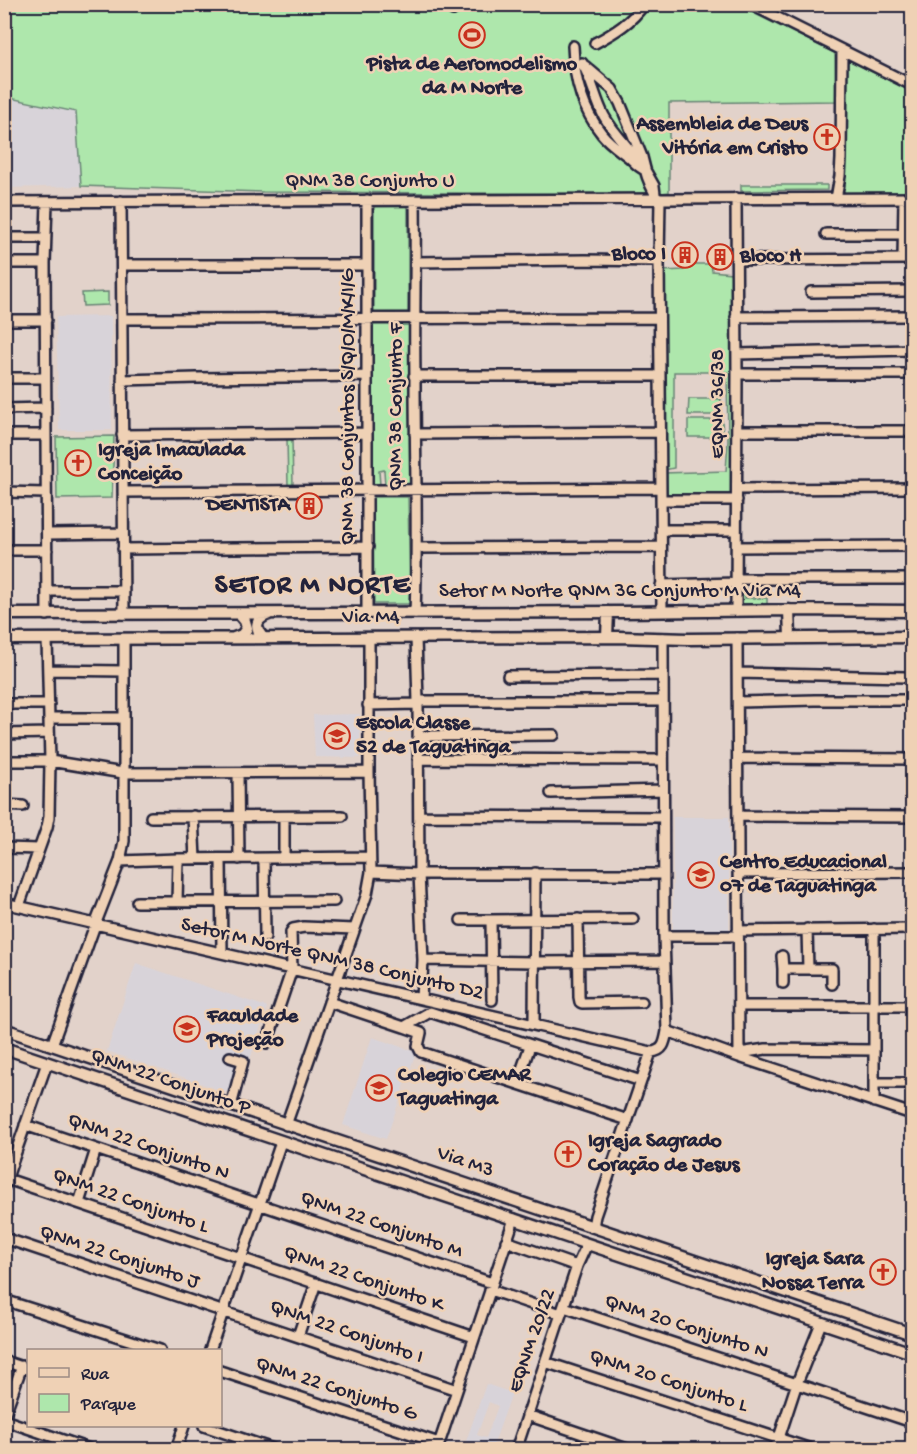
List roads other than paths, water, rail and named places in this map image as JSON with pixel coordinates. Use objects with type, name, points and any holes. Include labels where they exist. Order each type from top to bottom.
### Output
[{"type":"main road","points":[[789,610],[790,637]]},
{"type":"main road","name":"Setor M Norte QNM 36 Conjunto M Via M4","points":[[6,616],[912,611]]},
{"type":"main road","points":[[607,637],[608,612]]},
{"type":"main road","points":[[234,638],[242,635],[247,628],[246,621],[239,614]]},
{"type":"main road","points":[[264,638],[257,628],[257,623],[259,619],[269,614]]},
{"type":"main road","name":"Via M4","points":[[5,639],[912,637]]},
{"type":"main road","name":"Via M3","points":[[4,1029],[912,1334]]},
{"type":"main road","points":[[4,1048],[49,1063],[113,1079],[119,1075],[118,1067]]},
{"type":"main road","name":"QNM 22 Conjunto P","points":[[49,1063],[296,1146]]},
{"type":"main road","points":[[210,1117],[208,1108],[213,1105],[268,1118]]},
{"type":"main road","points":[[296,1146],[321,1150],[352,1160],[359,1154],[355,1147]]},
{"type":"main road","points":[[296,1146],[912,1353]]},
{"type":"main road","points":[[449,1197],[445,1189],[452,1184],[481,1194],[500,1196]]},
{"type":"main road","points":[[601,1249],[625,1251],[655,1261],[661,1256],[657,1249]]},
{"type":"main road","points":[[754,1300],[751,1292],[757,1287],[807,1299]]},
{"type":"main road","points":[[825,1324],[853,1328],[887,1339],[893,1334],[890,1326]]},
{"type":"street","points":[[595,43],[627,24],[644,4]]},
{"type":"street","points":[[750,4],[912,85]]},
{"type":"street","points":[[573,46],[584,67],[600,84],[616,95],[635,137],[645,170],[614,146],[601,133],[592,118],[577,83],[573,46]]},
{"type":"street","points":[[836,199],[841,159],[842,50]]},
{"type":"street","points":[[584,67],[604,116],[645,170]]},
{"type":"street","name":"EQNM 36/38","points":[[736,198],[736,611]]},
{"type":"street","points":[[736,260],[908,259],[904,234],[908,198]]},
{"type":"street","name":"QNM 38 Conjunto U","points":[[4,202],[908,198]]},
{"type":"street","points":[[660,199],[662,611]]},
{"type":"street","name":"QNM 38 Conjuntos S/Q/O/M/K/I/G","points":[[367,200],[367,613]]},
{"type":"street","name":"QNM 38 Conjunto F","points":[[415,200],[414,376],[417,548],[415,613]]},
{"type":"street","points":[[121,201],[124,614]]},
{"type":"street","points":[[46,202],[47,615]]},
{"type":"street","points":[[826,234],[904,234]]},
{"type":"street","points":[[4,238],[45,238]]},
{"type":"street","points":[[416,262],[659,261]]},
{"type":"street","points":[[4,263],[45,263]]},
{"type":"street","points":[[122,265],[366,265]]},
{"type":"street","points":[[811,292],[912,291]]},
{"type":"street","points":[[736,317],[912,316]]},
{"type":"street","points":[[122,319],[659,318]]},
{"type":"street","points":[[4,320],[46,320]]},
{"type":"street","points":[[737,354],[912,350]]},
{"type":"street","points":[[737,374],[912,374]]},
{"type":"street","points":[[122,380],[366,376]]},
{"type":"street","points":[[414,376],[660,376]]},
{"type":"street","points":[[4,378],[45,378]]},
{"type":"street","points":[[4,409],[46,408]]},
{"type":"street","points":[[737,431],[912,431]]},
{"type":"street","points":[[415,434],[660,432]]},
{"type":"street","points":[[122,435],[367,433]]},
{"type":"street","points":[[4,435],[46,435]]},
{"type":"street","points":[[123,492],[661,488]]},
{"type":"street","points":[[737,489],[912,488]]},
{"type":"street","points":[[4,492],[46,493]]},
{"type":"street","points":[[661,500],[737,500]]},
{"type":"street","points":[[662,530],[736,530]]},
{"type":"street","points":[[46,534],[122,533]]},
{"type":"street","points":[[737,547],[912,546]]},
{"type":"street","points":[[123,549],[368,547]]},
{"type":"street","points":[[417,548],[661,547]]},
{"type":"street","points":[[4,550],[47,550]]},
{"type":"street","points":[[661,585],[736,581],[906,579]]},
{"type":"street","points":[[47,591],[123,591]]},
{"type":"street","points":[[286,1125],[367,894],[371,872],[369,638]]},
{"type":"street","points":[[416,638],[419,874],[423,960],[421,999]]},
{"type":"street","points":[[19,906],[49,816],[47,639]]},
{"type":"street","points":[[52,1045],[120,861],[125,835],[124,639]]},
{"type":"street","points":[[593,1227],[651,1052],[662,1049],[667,1030],[663,936],[663,639]]},
{"type":"street","points":[[737,639],[739,1055]]},
{"type":"street","points":[[48,670],[123,671]]},
{"type":"street","points":[[738,673],[905,677]]},
{"type":"street","points":[[508,676],[663,675]]},
{"type":"street","points":[[738,702],[912,700]]},
{"type":"street","points":[[368,705],[663,701]]},
{"type":"street","points":[[4,704],[49,704]]},
{"type":"street","points":[[49,718],[123,718]]},
{"type":"street","points":[[4,734],[49,733]]},
{"type":"street","points":[[418,736],[554,735]]},
{"type":"street","points":[[738,758],[912,759]]},
{"type":"street","points":[[418,759],[663,760]]},
{"type":"street","points":[[4,761],[50,761],[123,773],[369,772]]},
{"type":"street","points":[[238,773],[239,859]]},
{"type":"street","points":[[551,793],[663,790]]},
{"type":"street","points":[[4,805],[23,806]]},
{"type":"street","points":[[151,816],[342,816]]},
{"type":"street","points":[[193,816],[195,859]]},
{"type":"street","points":[[419,816],[663,817]]},
{"type":"street","points":[[738,816],[912,816]]},
{"type":"street","points":[[284,817],[284,858]]},
{"type":"street","points":[[4,848],[39,849]]},
{"type":"street","points":[[120,861],[370,857]]},
{"type":"street","points":[[177,902],[178,859]]},
{"type":"street","points":[[221,859],[222,952]]},
{"type":"street","points":[[264,859],[265,937]]},
{"type":"street","points":[[371,872],[663,874]]},
{"type":"street","points":[[739,873],[912,872]]},
{"type":"street","points":[[534,1024],[535,873]]},
{"type":"street","points":[[137,902],[334,901]]},
{"type":"street","name":"Setor M Norte QNM 38 Conjunto D2","points":[[4,903],[651,1052]]},
{"type":"street","points":[[578,919],[580,1002],[642,1002]]},
{"type":"street","points":[[461,920],[633,919]]},
{"type":"street","points":[[491,920],[492,999]]},
{"type":"street","points":[[267,1043],[292,969],[292,929],[304,927],[354,929]]},
{"type":"street","points":[[663,936],[807,929],[912,929]]},
{"type":"street","points":[[807,929],[808,969]]},
{"type":"street","points":[[874,929],[874,1102]]},
{"type":"street","points":[[782,956],[783,983]]},
{"type":"street","points":[[423,960],[664,961]]},
{"type":"street","points":[[783,969],[808,969],[832,964],[832,984]]},
{"type":"street","points":[[329,1002],[421,1033]]},
{"type":"street","points":[[739,1006],[912,1006]]},
{"type":"street","points":[[404,1027],[430,1012],[641,1081]]},
{"type":"street","points":[[430,1012],[418,1046],[421,1052],[628,1120]]},
{"type":"street","points":[[667,1030],[912,1114]]},
{"type":"street","points":[[517,1083],[530,1046]]},
{"type":"street","points":[[739,1055],[766,1049],[874,1050]]},
{"type":"street","points":[[230,1057],[243,1061],[231,1106]]},
{"type":"street","points":[[6,1178],[49,1063]]},
{"type":"street","points":[[874,1083],[912,1083]]},
{"type":"street","name":"QNM 22 Conjunto N","points":[[25,1125],[259,1204]]},
{"type":"street","points":[[210,1349],[281,1142]]},
{"type":"street","points":[[79,1203],[96,1149]]},
{"type":"street","name":"QNM 22 Conjunto L","points":[[6,1178],[241,1258]]},
{"type":"street","name":"QNM 22 Conjunto M","points":[[259,1204],[562,1311]]},
{"type":"street","points":[[438,1446],[514,1219]]},
{"type":"street","name":"QNM 22 Conjunto J","points":[[4,1238],[223,1311]]},
{"type":"street","points":[[506,1241],[577,1266]]},
{"type":"street","name":"EQNM 20/22","points":[[516,1449],[577,1266],[587,1244]]},
{"type":"street","name":"QNM 22 Conjunto K","points":[[241,1258],[474,1337]]},
{"type":"street","points":[[298,1336],[316,1283]]},
{"type":"street","points":[[4,1300],[157,1349]]},
{"type":"street","name":"QNM 22 Conjunto I","points":[[223,1311],[457,1390]]},
{"type":"street","name":"QNM 20 Conjunto N","points":[[562,1311],[797,1383],[912,1422]]},
{"type":"street","points":[[775,1449],[797,1383],[825,1324]]},
{"type":"street","points":[[4,1361],[25,1367],[4,1416]]},
{"type":"street","name":"QNM 20 Conjunto L","points":[[545,1362],[814,1449]]},
{"type":"street","name":"QNM 22 Conjunto G","points":[[222,1372],[438,1446]]},
{"type":"street","points":[[527,1415],[630,1449]]},
{"type":"street","points":[[4,1420],[92,1449]]},
{"type":"street","points":[[176,1449],[183,1427]]},
{"type":"street","points":[[210,1427],[276,1449]]},
{"type":"place","name":"Pista de Aeromodelismo da M Norte","points":[[472,35]]},
{"type":"place","name":"Assembleia de Deus Vitória em Cristo","points":[[827,137]]},
{"type":"place","name":"Bloco I","points":[[685,255]]},
{"type":"place","name":"Bloco H","points":[[720,257]]},
{"type":"place","name":"Igreja Imaculada Conceição","points":[[78,463]]},
{"type":"place","name":"DENTISTA","points":[[309,506]]},
{"type":"place","name":"Escola Classe 52 de Taguatinga","points":[[337,736]]},
{"type":"place","name":"Centro Educacional 07 de Taguatinga","points":[[701,875]]},
{"type":"place","name":"Faculdade Projeção","points":[[187,1029]]},
{"type":"place","name":"Colegio CEMAR Taguatinga","points":[[379,1088]]},
{"type":"place","name":"Igreja Sagrado Coração de Jesus","points":[[568,1154]]},
{"type":"place","name":"Igreja Sara Nossa Terra","points":[[883,1272]]},
{"type":"district","name":"SETOR M NORTE","points":[[313,587]]}]
